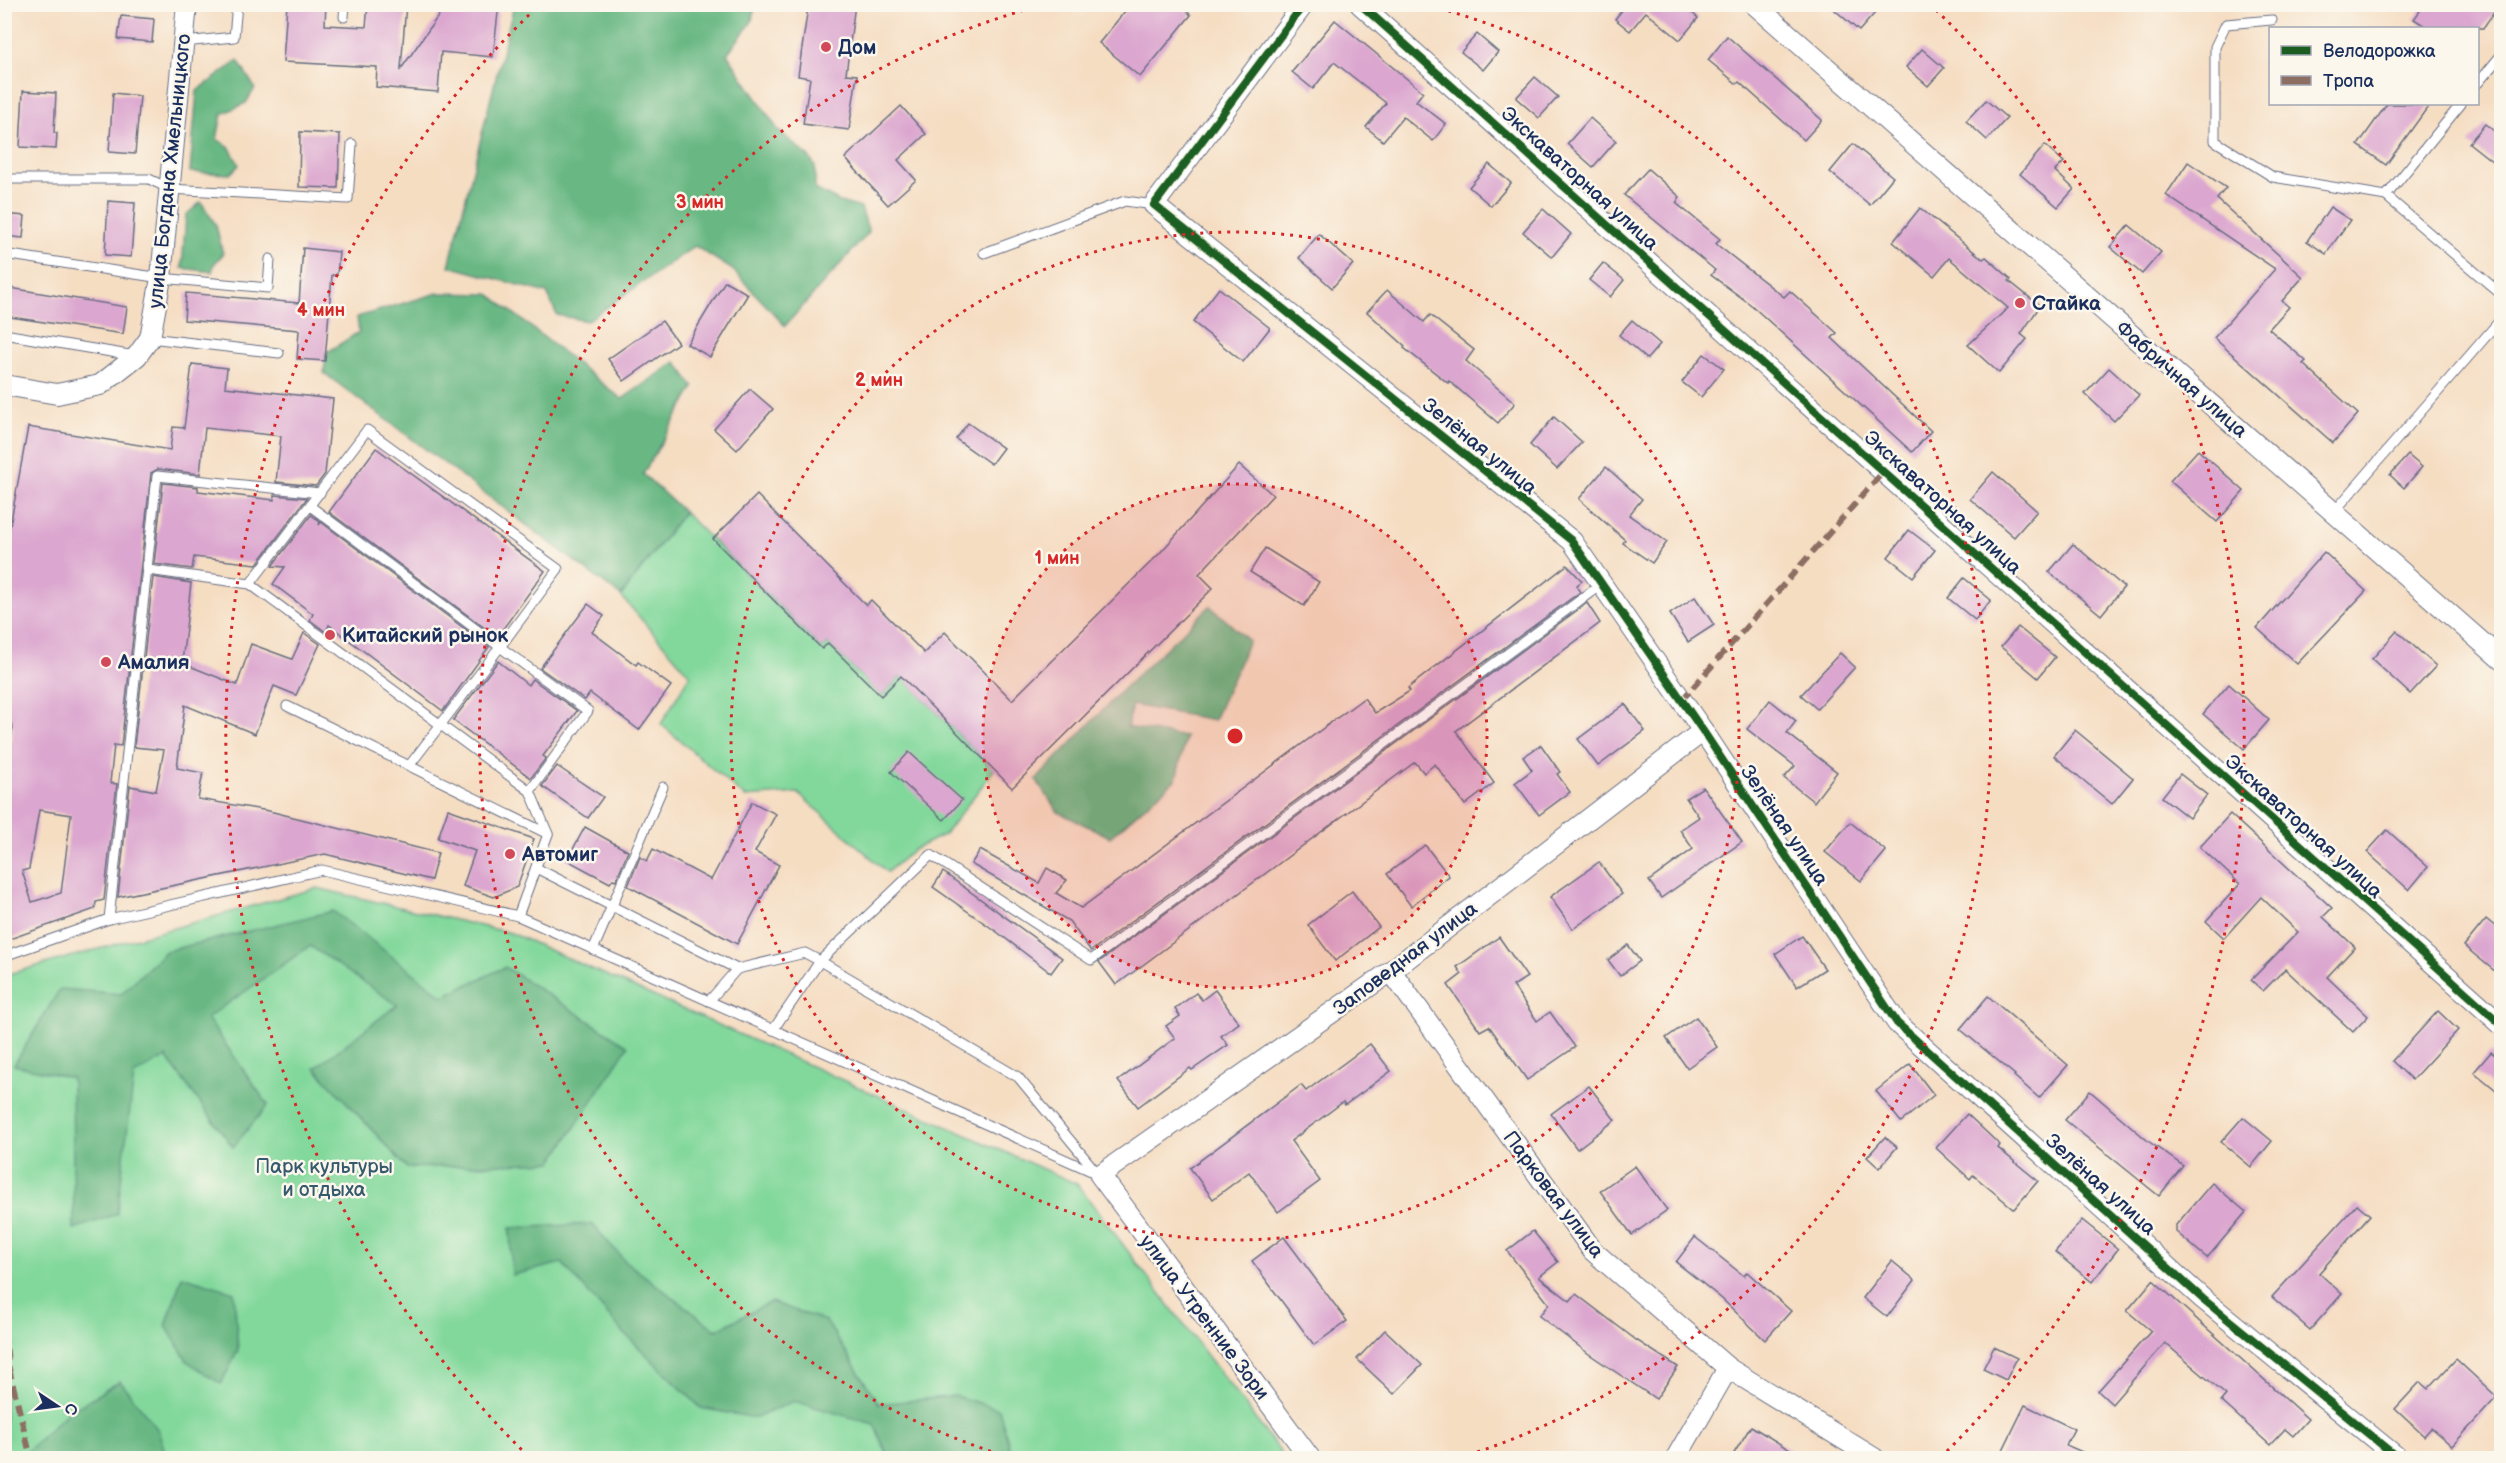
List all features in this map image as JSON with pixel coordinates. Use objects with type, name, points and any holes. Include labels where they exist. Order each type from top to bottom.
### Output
[{"type":"street","name":"улица Богдана Хмельницкого","points":[[150,338],[161,278],[187,4]]},
{"type":"street","points":[[1154,206],[1304,4]]},
{"type":"street","name":"Экскаваторная улица","points":[[1360,4],[2502,1025]]},
{"type":"street","name":"Фабричная улица","points":[[1754,4],[2502,660]]},
{"type":"street","name":"Зелёная улица","points":[[1154,206],[1572,541],[1703,731],[1897,1023],[2203,1299],[2398,1458]]},
{"type":"street","points":[[4,385],[57,394],[100,385],[137,356],[150,338]]},
{"type":"street","name":"Заповедная улица","points":[[1100,1175],[1391,971],[1703,731]]},
{"type":"street","name":"Парковая улица","points":[[1391,971],[1593,1251],[1728,1368],[1874,1458]]},
{"type":"street","name":"улица Утренние Зори","points":[[1100,1175],[1310,1458]]},
{"type":"street","points":[[1676,1458],[1728,1368]]},
{"type":"lane","points":[[184,42],[234,37],[237,4]]},
{"type":"lane","points":[[344,17],[345,4]]},
{"type":"lane","points":[[2271,20],[2226,24],[2215,47],[2215,141],[2273,177],[2386,196],[2502,296]]},
{"type":"lane","points":[[2479,82],[2502,54]]},
{"type":"lane","points":[[2386,196],[2460,105]]},
{"type":"lane","points":[[4,179],[149,178],[170,189],[348,199],[352,144]]},
{"type":"lane","points":[[984,253],[1125,201],[1154,206]]},
{"type":"lane","points":[[4,254],[161,278],[268,288],[270,259]]},
{"type":"lane","points":[[2334,512],[2502,318]]},
{"type":"lane","points":[[4,334],[137,356]]},
{"type":"lane","points":[[150,338],[279,353]]},
{"type":"lane","points":[[250,584],[367,430],[558,569],[409,766]]},
{"type":"lane","points":[[109,919],[157,476],[320,493]]},
{"type":"lane","points":[[310,506],[588,711],[530,791]]},
{"type":"lane","points":[[148,570],[250,584],[530,791],[548,834],[518,916]]},
{"type":"lane","points":[[773,1030],[820,961],[931,855],[1091,960],[1603,583]]},
{"type":"lane","points":[[288,706],[548,834]]},
{"type":"lane","points":[[593,950],[663,786]]},
{"type":"lane","points":[[536,868],[737,969]]},
{"type":"lane","points":[[4,956],[109,919],[322,870],[518,916],[1100,1175]]},
{"type":"lane","points":[[709,1001],[737,969],[805,953],[1018,1077],[1100,1175]]},
{"type":"green space","points":[[514,5],[756,5],[751,23],[727,54],[778,130],[810,158],[815,167],[815,189],[840,202],[861,208],[869,232],[785,326],[733,270],[695,246],[587,321],[557,315],[547,293],[449,266]]},
{"type":"green space","points":[[238,61],[255,88],[246,103],[222,114],[217,139],[230,148],[239,165],[230,174],[190,172],[197,91]]},
{"type":"green space","points":[[201,202],[216,225],[223,254],[214,264],[212,272],[182,268],[186,215]]},
{"type":"green space","points":[[438,293],[489,294],[622,399],[676,362],[694,387],[643,474],[684,512],[621,596],[324,373],[326,353],[359,332],[357,317]]},
{"type":"green space","points":[[684,512],[822,649],[828,643],[881,696],[901,676],[994,770],[945,834],[915,849],[887,872],[798,793],[745,797],[661,724],[690,675],[621,596]]},
{"type":"green space","points":[[1210,606],[1249,641],[1214,720],[1132,705],[1127,727],[1186,737],[1176,779],[1110,837],[1058,812],[1036,780],[1119,693]]},
{"type":"green space","name":"Парк культуры и отдыха","points":[[317,888],[511,933],[1077,1184],[1285,1458],[5,1458],[5,975]]},
{"type":"green space","points":[[333,911],[443,996],[505,967],[628,1046],[552,1162],[407,1168],[315,1068],[397,1005],[310,946],[207,1018],[268,1105],[233,1147],[166,1057],[134,1075],[117,1214],[74,1229],[72,1078],[14,1065],[60,989],[121,994],[166,951]]},
{"type":"green space","points":[[592,1224],[625,1261],[716,1330],[771,1302],[826,1321],[879,1404],[955,1396],[999,1409],[1010,1449],[986,1458],[889,1458],[874,1424],[794,1401],[756,1418],[701,1408],[624,1333],[562,1263],[512,1275],[510,1228]]},
{"type":"green space","points":[[182,1276],[234,1292],[238,1350],[221,1384],[187,1361],[166,1326]]},
{"type":"green space","points":[[120,1381],[158,1430],[167,1458],[20,1458],[66,1414]]},
{"type":"building","points":[[287,4],[326,4],[325,25],[366,27],[368,4],[406,4],[401,69],[441,12],[449,8],[450,4],[499,4],[493,57],[441,52],[438,92],[376,87],[377,67],[283,62]]},
{"type":"building","name":"Дом","points":[[818,4],[855,4],[846,74],[857,75],[849,130],[803,124],[810,78],[798,76],[808,7],[818,8]]},
{"type":"building","points":[[1131,4],[1178,4],[1191,15],[1140,77],[1099,43]]},
{"type":"building","points":[[1627,4],[1682,4],[1698,18],[1680,40],[1646,12],[1630,31],[1615,19]]},
{"type":"building","points":[[1828,4],[1883,4],[1859,31]]},
{"type":"building","points":[[2425,4],[2500,4],[2483,28],[2426,27],[2414,19]]},
{"type":"building","points":[[121,16],[154,19],[152,42],[118,39]]},
{"type":"building","points":[[1335,20],[1423,92],[1416,101],[1446,124],[1433,141],[1403,117],[1383,141],[1366,127],[1386,103],[1334,62],[1313,89],[1292,72]]},
{"type":"building","points":[[1477,34],[1498,52],[1483,70],[1461,52]]},
{"type":"building","points":[[1727,36],[1822,120],[1804,140],[1739,82],[1737,84],[1708,60]]},
{"type":"building","points":[[1922,49],[1944,68],[1928,86],[1906,67]]},
{"type":"building","points":[[1535,77],[1558,97],[1539,118],[1516,98]]},
{"type":"building","points":[[23,91],[56,93],[54,133],[57,133],[56,149],[20,147]]},
{"type":"building","points":[[113,93],[140,96],[135,154],[109,152]]},
{"type":"building","points":[[1986,100],[2007,118],[1987,140],[1966,121]]},
{"type":"building","points":[[2386,105],[2429,105],[2386,165],[2358,145]]},
{"type":"building","points":[[901,106],[926,134],[898,160],[916,180],[888,205],[845,158]]},
{"type":"building","points":[[1590,118],[1616,141],[1593,167],[1567,144]]},
{"type":"building","points":[[2485,124],[2502,137],[2502,169],[2469,143]]},
{"type":"building","points":[[300,132],[340,134],[338,188],[299,187]]},
{"type":"building","points":[[1853,144],[1893,177],[1870,205],[1830,172]]},
{"type":"building","points":[[2045,145],[2064,162],[2055,171],[2074,189],[2058,207],[2020,174]]},
{"type":"building","points":[[2188,162],[2226,188],[2217,199],[2303,277],[2282,301],[2289,307],[2269,329],[2306,361],[2303,364],[2358,414],[2333,443],[2214,338],[2275,269],[2166,195]]},
{"type":"building","points":[[1489,164],[1511,183],[1491,206],[1469,187]]},
{"type":"building","points":[[1648,169],[1680,197],[1676,203],[1720,239],[1716,244],[1784,297],[1790,291],[1837,333],[1832,338],[1931,431],[1912,452],[1750,304],[1711,275],[1715,270],[1624,195]]},
{"type":"building","points":[[108,201],[135,203],[131,257],[105,255]]},
{"type":"building","points":[[2330,207],[2350,220],[2326,254],[2307,241]]},
{"type":"building","points":[[1920,208],[1983,259],[1986,257],[2011,279],[2009,281],[2040,306],[2021,334],[2027,339],[1999,373],[1968,345],[2008,308],[1949,258],[1934,276],[1893,242]]},
{"type":"building","points":[[1543,209],[1571,234],[1552,257],[1523,232]]},
{"type":"building","points":[[4,214],[25,216],[23,238],[4,236]]},
{"type":"building","points":[[2129,225],[2161,252],[2142,274],[2110,247]]},
{"type":"building","points":[[1319,234],[1353,264],[1332,288],[1299,258]]},
{"type":"building","points":[[303,248],[339,252],[337,275],[332,275],[325,361],[297,359],[299,330],[184,320],[186,293],[299,303]]},
{"type":"building","points":[[1603,263],[1624,280],[1610,297],[1589,280]]},
{"type":"building","points":[[725,281],[748,294],[710,357],[687,344]]},
{"type":"building","points":[[4,287],[127,307],[123,334],[4,316]]},
{"type":"building","points":[[1219,288],[1270,328],[1243,362],[1193,322]]},
{"type":"building","points":[[1387,290],[1424,322],[1430,315],[1474,350],[1466,361],[1515,403],[1498,423],[1449,381],[1448,383],[1404,348],[1405,346],[1367,312]]},
{"type":"building","points":[[1632,320],[1660,344],[1647,359],[1619,335]]},
{"type":"building","points":[[662,321],[678,343],[624,381],[608,359]]},
{"type":"building","points":[[1704,354],[1724,369],[1701,397],[1682,382]]},
{"type":"building","points":[[192,364],[227,368],[225,387],[333,399],[325,474],[316,486],[276,482],[281,436],[205,428],[200,474],[158,469],[151,473],[121,746],[114,745],[110,783],[117,784],[104,900],[96,902],[95,909],[4,941],[4,777],[13,727],[4,710],[4,559],[28,427],[170,450],[173,427],[184,428]],"holes":[[[39,810],[71,815],[61,893],[32,902],[22,871],[29,869]]]},
{"type":"building","points":[[2109,368],[2139,395],[2114,421],[2085,394]]},
{"type":"building","points":[[750,389],[773,409],[737,450],[714,429]]},
{"type":"building","points":[[1554,417],[1582,442],[1557,469],[1530,445]]},
{"type":"building","points":[[968,423],[1003,448],[991,464],[956,439]]},
{"type":"building","points":[[376,448],[545,571],[497,637],[329,512]]},
{"type":"building","points":[[2198,450],[2244,491],[2217,522],[2170,481]]},
{"type":"building","points":[[2408,455],[2422,467],[2404,488],[2390,475]]},
{"type":"building","points":[[1239,465],[1273,495],[1199,574],[1213,588],[1012,788],[901,676],[881,696],[828,643],[822,649],[713,539],[757,495],[866,605],[871,600],[924,653],[945,632],[1012,700],[1159,554]]},
{"type":"building","points":[[1606,467],[1642,499],[1629,515],[1667,542],[1652,563],[1623,543],[1625,540],[1579,499]]},
{"type":"building","points":[[1993,472],[2037,511],[2014,537],[1970,499]]},
{"type":"building","points":[[163,483],[198,487],[198,491],[274,500],[274,495],[307,498],[257,564],[194,557],[192,569],[154,564]]},
{"type":"building","points":[[311,515],[320,521],[319,525],[321,522],[489,647],[443,711],[329,625],[326,632],[310,620],[313,614],[273,584],[285,567],[272,566]]},
{"type":"building","points":[[1909,530],[1935,550],[1913,577],[1888,557]]},
{"type":"building","points":[[2073,544],[2124,587],[2101,615],[2049,572]]},
{"type":"building","points":[[1265,548],[1319,582],[1304,606],[1250,572]]},
{"type":"building","points":[[2324,552],[2366,591],[2297,664],[2257,628]]},
{"type":"building","points":[[1567,565],[1582,581],[1576,586],[1580,592],[1091,951],[1069,921],[971,864],[980,850],[1039,883],[1047,868],[1067,880],[1056,893],[1081,908],[1364,698],[1375,713],[1410,691],[1408,688]]},
{"type":"building","points":[[153,577],[191,583],[182,663],[237,685],[251,644],[292,659],[304,633],[320,644],[296,695],[274,686],[255,734],[185,705],[177,768],[203,773],[198,799],[269,811],[438,853],[431,880],[325,854],[118,897],[130,786],[156,791],[164,750],[134,747]]},
{"type":"building","points":[[1964,578],[1991,600],[1975,620],[1948,598]]},
{"type":"building","points":[[1695,597],[1714,625],[1688,642],[1670,614]]},
{"type":"building","points":[[1587,603],[1600,623],[1456,731],[1494,783],[1465,805],[1435,764],[1424,773],[1415,762],[1116,985],[1099,962]]},
{"type":"building","points":[[588,604],[604,616],[592,632],[636,665],[638,662],[671,686],[639,730],[590,693],[585,700],[540,668]]},
{"type":"building","points":[[2018,627],[2055,657],[2038,678],[2001,647]]},
{"type":"building","points":[[2397,631],[2436,666],[2410,694],[2372,659]]},
{"type":"building","points":[[1840,653],[1855,667],[1817,709],[1801,695]]},
{"type":"building","points":[[498,661],[528,685],[532,679],[577,711],[543,756],[546,758],[531,778],[453,720]]},
{"type":"building","points":[[2229,684],[2269,720],[2244,749],[2203,714]]},
{"type":"building","points":[[1770,700],[1796,721],[1787,733],[1837,772],[1814,802],[1784,778],[1795,766],[1747,729]]},
{"type":"building","points":[[1625,704],[1645,731],[1598,766],[1578,739]]},
{"type":"building","points":[[2075,730],[2133,778],[2112,804],[2054,756]]},
{"type":"building","points":[[1541,745],[1560,772],[1557,774],[1570,792],[1539,815],[1515,783],[1532,770],[1523,757]]},
{"type":"building","points":[[909,752],[962,800],[944,820],[891,772]]},
{"type":"building","points":[[557,766],[603,797],[588,818],[542,786]]},
{"type":"building","points":[[2180,774],[2207,795],[2189,818],[2162,797]]},
{"type":"building","points":[[1703,787],[1742,842],[1661,898],[1649,881],[1693,849],[1680,830],[1699,817],[1686,798]]},
{"type":"building","points":[[752,802],[776,814],[755,852],[779,865],[737,944],[628,886],[640,857],[647,861],[653,849],[711,880]]},
{"type":"building","points":[[448,809],[534,839],[517,887],[494,897],[463,886],[475,851],[438,838]]},
{"type":"building","points":[[2230,814],[2332,908],[2323,917],[2355,947],[2327,977],[2368,1016],[2353,1032],[2285,969],[2263,991],[2251,980],[2298,932],[2261,897],[2224,938],[2206,921],[2240,884],[2200,847]]},
{"type":"building","points":[[1850,822],[1886,851],[1861,881],[1825,852]]},
{"type":"building","points":[[585,827],[628,851],[616,880],[613,879],[610,883],[567,860]]},
{"type":"building","points":[[2387,830],[2428,867],[2409,890],[2367,852]]},
{"type":"building","points":[[1425,845],[1449,876],[1411,906],[1387,874]]},
{"type":"building","points":[[1599,862],[1622,894],[1573,929],[1550,897]]},
{"type":"building","points":[[943,872],[1062,958],[1051,973],[933,887]]},
{"type":"building","points":[[1352,891],[1379,927],[1335,961],[1308,925]]},
{"type":"building","points":[[2486,919],[2502,932],[2502,977],[2464,946]]},
{"type":"building","points":[[1802,936],[1825,969],[1797,987],[1775,954]]},
{"type":"building","points":[[1499,937],[1527,977],[1513,986],[1537,1021],[1550,1012],[1575,1047],[1527,1080],[1489,1026],[1480,1031],[1448,985],[1462,974],[1457,967]]},
{"type":"building","points":[[1628,945],[1640,961],[1620,976],[1608,960]]},
{"type":"building","points":[[1215,990],[1239,1023],[1221,1036],[1228,1045],[1192,1070],[1190,1068],[1138,1107],[1118,1081],[1175,1038],[1166,1026],[1180,1016],[1175,1009],[1196,993],[1202,1000]]},
{"type":"building","points":[[1988,996],[2068,1065],[2039,1098],[1960,1029]]},
{"type":"building","points":[[2438,1011],[2458,1030],[2412,1080],[2392,1061]]},
{"type":"building","points":[[1696,1017],[1717,1047],[1687,1068],[1666,1038]]},
{"type":"building","points":[[1370,1044],[1391,1071],[1345,1105],[1343,1102],[1291,1141],[1320,1181],[1278,1212],[1249,1172],[1213,1199],[1190,1168],[1301,1085],[1306,1091]]},
{"type":"building","points":[[2491,1052],[2502,1061],[2502,1095],[2474,1072]]},
{"type":"building","points":[[1910,1064],[1934,1095],[1901,1122],[1876,1091]]},
{"type":"building","points":[[1589,1086],[1615,1120],[1577,1149],[1551,1114]]},
{"type":"building","points":[[2090,1091],[2148,1141],[2183,1166],[2159,1196],[2065,1120]]},
{"type":"building","points":[[1967,1114],[2000,1145],[1998,1148],[2038,1181],[2014,1209],[1973,1175],[1970,1179],[1936,1148]]},
{"type":"building","points":[[2243,1117],[2272,1141],[2251,1167],[2221,1142]]},
{"type":"building","points":[[1885,1137],[1897,1147],[1879,1168],[1867,1157]]},
{"type":"building","points":[[1635,1166],[1667,1210],[1632,1235],[1600,1191]]},
{"type":"building","points":[[2212,1183],[2246,1212],[2207,1258],[2176,1232],[2176,1225]]},
{"type":"building","points":[[2357,1204],[2370,1215],[2319,1273],[2342,1294],[2310,1330],[2272,1297]]},
{"type":"building","points":[[2082,1220],[2118,1249],[2092,1282],[2055,1252]]},
{"type":"building","points":[[1533,1231],[1558,1262],[1539,1277],[1570,1301],[1576,1294],[1636,1340],[1678,1367],[1656,1399],[1589,1354],[1539,1316],[1549,1304],[1507,1251]]},
{"type":"building","points":[[1284,1237],[1347,1321],[1314,1345],[1252,1261]]},
{"type":"building","points":[[1695,1237],[1744,1276],[1747,1272],[1791,1311],[1765,1340],[1722,1299],[1676,1262]]},
{"type":"building","points":[[1892,1261],[1915,1280],[1887,1317],[1863,1298]]},
{"type":"building","points":[[2153,1280],[2308,1419],[2293,1436],[2285,1429],[2270,1445],[2221,1401],[2226,1395],[2165,1343],[2112,1404],[2098,1391],[2151,1331],[2127,1311]]},
{"type":"building","points":[[1385,1330],[1422,1365],[1394,1394],[1357,1359]]},
{"type":"building","points":[[1994,1347],[2017,1358],[2006,1380],[1983,1369]]},
{"type":"building","points":[[2456,1359],[2497,1397],[2452,1446],[2431,1428],[2424,1436],[2395,1409],[2420,1382],[2428,1389]]},
{"type":"building","points":[[2025,1405],[2074,1429],[2066,1445],[2096,1458],[1999,1458]]},
{"type":"building","points":[[1751,1426],[1803,1458],[1731,1458]]},
{"type":"marked path","points":[[1681,701],[1884,471]]},
{"type":"marked path","points":[[4,1331],[9,1369],[31,1458]]},
{"type":"cycle path","points":[[1304,4],[1154,205],[1572,541],[1703,731],[1897,1023],[2203,1299],[2398,1458]]},
{"type":"cycle path","points":[[1360,4],[2502,1025]]},
{"type":"place","name":"Дом","points":[[826,47]]},
{"type":"place","name":"Стайка","points":[[2020,303]]},
{"type":"place","name":"Китайский рынок","points":[[330,635]]},
{"type":"place","name":"Амалия","points":[[106,662]]},
{"type":"place","name":"Автомиг","points":[[510,854]]}]
